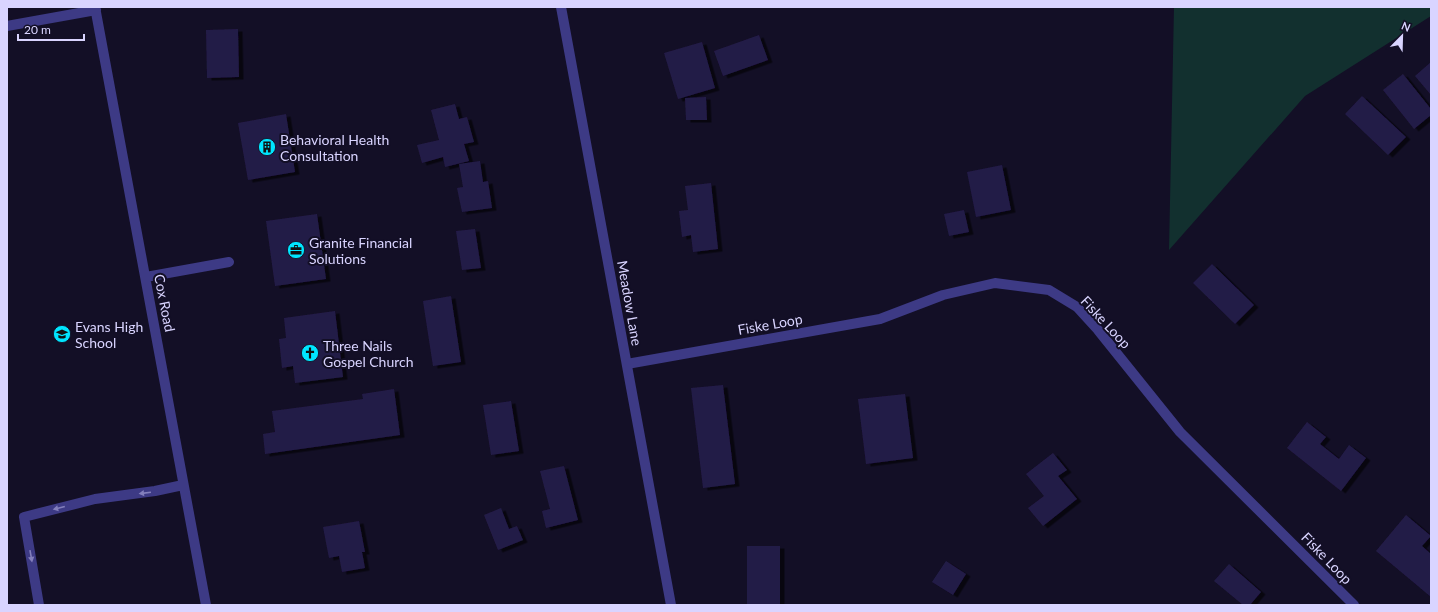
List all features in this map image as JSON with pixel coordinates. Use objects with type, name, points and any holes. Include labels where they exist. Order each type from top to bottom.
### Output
[{"type":"street","name":"Meadow Lane","points":[[561,7],[671,605]]},
{"type":"street","points":[[7,26],[96,8]]},
{"type":"street","name":"Cox Road","points":[[96,8],[206,605]]},
{"type":"street","points":[[146,277],[229,262]]},
{"type":"street","name":"Fiske Loop","points":[[627,364],[880,319],[943,295],[995,283],[1049,290],[1076,307],[1098,330],[1180,432],[1354,605]]},
{"type":"street","points":[[39,605],[24,517],[95,499],[155,491],[183,485]]},
{"type":"green space","points":[[1174,7],[1431,7],[1431,16],[1305,96],[1169,250]]},
{"type":"building","points":[[238,29],[239,77],[207,78],[206,30]]},
{"type":"building","points":[[759,35],[768,60],[723,76],[714,51]]},
{"type":"building","points":[[702,42],[715,88],[678,99],[664,53]]},
{"type":"building","points":[[1431,62],[1431,95],[1415,76]]},
{"type":"building","points":[[1403,74],[1431,109],[1431,115],[1414,129],[1383,90]]},
{"type":"building","points":[[1362,96],[1406,137],[1388,155],[1345,114]]},
{"type":"building","points":[[706,97],[707,120],[686,120],[685,98]]},
{"type":"building","points":[[455,104],[459,119],[467,117],[474,142],[464,144],[469,161],[445,167],[443,157],[422,163],[417,145],[439,140],[431,110]]},
{"type":"building","name":"Behavioral Health Consultation","points":[[286,114],[295,172],[248,180],[238,123]]},
{"type":"building","points":[[480,161],[483,182],[488,181],[492,208],[462,212],[457,188],[463,187],[459,164]]},
{"type":"building","points":[[1002,165],[1011,210],[976,217],[967,172]]},
{"type":"building","points":[[711,183],[718,249],[693,252],[691,235],[682,237],[679,211],[688,210],[685,186]]},
{"type":"building","points":[[964,210],[969,232],[949,236],[944,214]]},
{"type":"building","name":"Granite Financial Solutions","points":[[317,214],[326,279],[275,286],[266,221]]},
{"type":"building","points":[[475,229],[481,268],[462,270],[456,231]]},
{"type":"building","points":[[1212,264],[1254,305],[1235,324],[1193,283]]},
{"type":"building","points":[[451,296],[461,362],[433,366],[423,301]]},
{"type":"building","name":"Three Nails Gospel Church","points":[[335,311],[343,377],[295,383],[293,366],[282,368],[279,339],[286,338],[284,318]]},
{"type":"building","points":[[723,385],[735,484],[703,488],[691,388]]},
{"type":"building","points":[[394,389],[400,435],[265,454],[263,434],[275,432],[272,411],[363,399],[362,394]]},
{"type":"building","points":[[905,394],[913,458],[866,464],[858,399]]},
{"type":"building","points":[[511,401],[519,451],[491,455],[483,405]]},
{"type":"building","points":[[1307,422],[1326,437],[1320,444],[1339,459],[1349,445],[1366,458],[1341,491],[1287,448]]},
{"type":"building","points":[[1053,453],[1067,470],[1058,476],[1077,499],[1043,526],[1028,508],[1044,496],[1026,474]]},
{"type":"building","points":[[564,466],[578,520],[546,528],[542,511],[550,509],[540,471]]},
{"type":"building","points":[[501,508],[509,529],[517,526],[523,540],[498,550],[484,515]]},
{"type":"building","points":[[1406,515],[1431,536],[1422,546],[1431,554],[1431,597],[1376,551]]},
{"type":"building","points":[[359,521],[365,552],[362,552],[365,568],[342,572],[339,556],[329,558],[323,527]]},
{"type":"building","points":[[747,546],[780,546],[780,604],[747,604]]},
{"type":"building","points":[[946,561],[966,574],[953,595],[932,582]]},
{"type":"building","points":[[1229,564],[1261,592],[1250,605],[1243,605],[1214,581]]},
{"type":"place","name":"Behavioral Health Consultation","points":[[267,147]]},
{"type":"place","name":"Granite Financial Solutions","points":[[296,250]]},
{"type":"place","name":"Evans High School","points":[[62,334]]},
{"type":"place","name":"Three Nails Gospel Church","points":[[310,353]]}]
